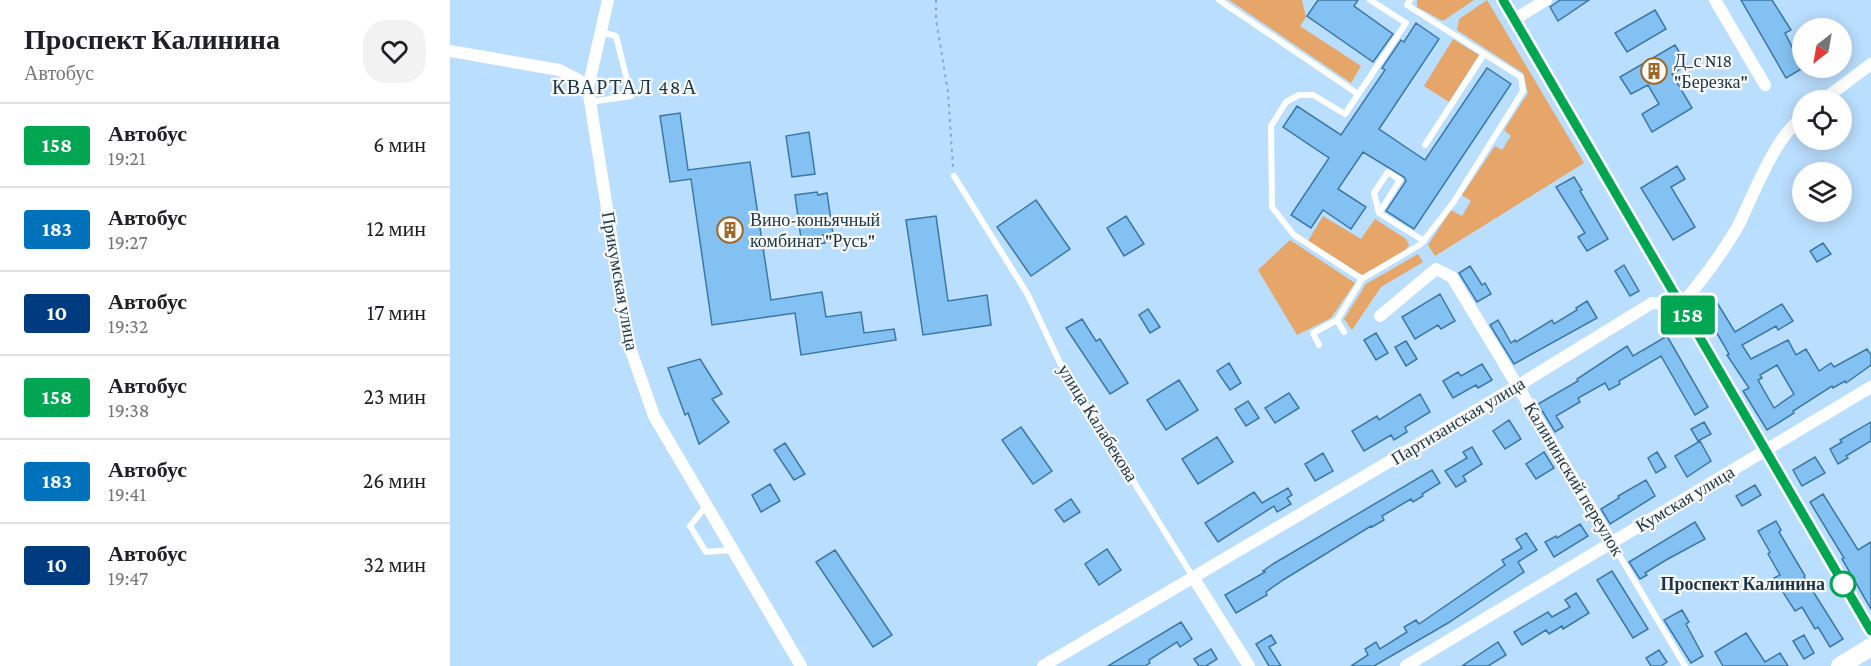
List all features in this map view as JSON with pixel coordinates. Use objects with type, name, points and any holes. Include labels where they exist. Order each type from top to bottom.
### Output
[{"type":"main road","points":[[1840,666],[1871,647]]},
{"type":"street","name":"Прикумская улица","points":[[608,0],[588,88],[628,342],[654,416],[801,666]]},
{"type":"street","points":[[1546,0],[1515,19],[1871,631]]},
{"type":"street","points":[[1715,0],[1765,85]]},
{"type":"street","points":[[450,51],[559,70],[577,79],[588,88]]},
{"type":"street","points":[[1836,90],[1871,64]]},
{"type":"street","points":[[1682,304],[1710,270],[1736,228],[1785,133],[1792,126]]},
{"type":"street","name":"Калининский переулок","points":[[1380,316],[1436,269],[1452,277],[1612,543]]},
{"type":"street","name":"Партизанская улица","points":[[1043,666],[1519,386],[1652,303],[1682,304]]},
{"type":"street","name":"Кумская улица","points":[[1406,666],[1871,387]]},
{"type":"street","name":"улица Калабекова","points":[[1193,578],[1249,666]]},
{"type":"lane","points":[[1219,0],[1358,94]]},
{"type":"lane","points":[[1370,0],[1406,24]]},
{"type":"lane","points":[[1319,345],[1314,333],[1336,320],[1362,279],[1424,241],[1453,203],[1523,91],[1521,77],[1407,5],[1410,0]]},
{"type":"lane","points":[[1503,0],[1515,19]]},
{"type":"lane","points":[[1362,279],[1294,235],[1272,207],[1271,126],[1286,102],[1299,95],[1313,95],[1345,114],[1416,11]]},
{"type":"lane","points":[[590,102],[632,96],[616,36],[601,32]]},
{"type":"lane","points":[[1425,145],[1484,54]]},
{"type":"lane","points":[[1379,213],[1400,180],[1388,172],[1374,193],[1379,213],[1424,241]]},
{"type":"lane","name":"улица Калабекова","points":[[954,176],[1028,295],[1061,365],[1193,578]]},
{"type":"lane","points":[[1336,320],[1344,332]]},
{"type":"lane","points":[[706,506],[690,526],[706,552],[733,550]]},
{"type":"lane","name":"Калининский переулок","points":[[1612,543],[1685,666]]},
{"type":"path","points":[[936,0],[936,19],[948,92],[954,176]]},
{"type":"shaded area","points":[[1229,0],[1302,0],[1306,17],[1300,26],[1361,66],[1351,83]]},
{"type":"shaded area","points":[[1417,0],[1474,0],[1443,21],[1417,7]]},
{"type":"shaded area","points":[[1487,0],[1584,163],[1435,256],[1428,245],[1451,210],[1462,216],[1471,201],[1462,195],[1495,146],[1502,150],[1511,136],[1504,130],[1528,93],[1523,73],[1457,30],[1459,19]]},
{"type":"shaded area","points":[[1453,39],[1479,55],[1449,102],[1424,86]]},
{"type":"shaded area","points":[[1323,216],[1361,239],[1375,219],[1406,239],[1409,245],[1405,251],[1362,275],[1308,241]]},
{"type":"shaded area","points":[[1290,240],[1355,283],[1331,318],[1297,335],[1258,270]]},
{"type":"shaded area","points":[[1418,254],[1423,262],[1381,287],[1352,330],[1344,319],[1366,284]]},
{"type":"building","points":[[1318,0],[1358,0],[1354,6],[1393,34],[1373,62],[1307,16]]},
{"type":"building","points":[[1560,0],[1589,0],[1558,21],[1550,7]]},
{"type":"building","points":[[1741,0],[1772,0],[1791,30],[1785,33],[1792,47],[1792,74],[1786,78]]},
{"type":"building","points":[[1655,10],[1666,29],[1627,52],[1615,33]]},
{"type":"building","points":[[1416,23],[1439,39],[1379,129],[1425,160],[1487,68],[1511,84],[1414,229],[1386,211],[1406,181],[1404,177],[1363,152],[1338,189],[1366,207],[1351,229],[1323,210],[1311,228],[1291,215],[1329,158],[1283,127],[1297,106],[1341,135],[1385,70],[1382,68],[1401,40],[1404,42]]},
{"type":"building","name":"Д_с N18 \"Березка\"","points":[[1675,45],[1687,65],[1672,74],[1692,108],[1652,132],[1642,114],[1659,104],[1648,85],[1631,94],[1620,77]]},
{"type":"building","points":[[680,113],[688,170],[750,162],[771,300],[822,292],[826,317],[861,312],[864,333],[894,329],[896,340],[801,355],[795,313],[712,325],[691,179],[670,182],[660,116]]},
{"type":"building","points":[[809,132],[815,174],[792,177],[786,136]]},
{"type":"building","points":[[1677,166],[1685,179],[1671,187],[1695,227],[1673,240],[1641,188]]},
{"type":"building","points":[[1574,177],[1608,239],[1587,251],[1578,237],[1585,233],[1556,187]]},
{"type":"building","points":[[817,192],[818,195],[827,193],[833,234],[823,235],[825,243],[802,246],[795,195]]},
{"type":"building","points":[[1036,200],[1070,249],[1031,276],[997,227]]},
{"type":"building","points":[[936,216],[948,301],[987,295],[991,325],[923,335],[906,220]]},
{"type":"building","points":[[1126,216],[1144,244],[1124,256],[1107,228]]},
{"type":"building","points":[[1823,243],[1831,254],[1817,262],[1810,251]]},
{"type":"building","points":[[1624,265],[1639,291],[1630,296],[1615,271]]},
{"type":"building","points":[[1470,266],[1482,285],[1485,283],[1491,294],[1477,302],[1459,273]]},
{"type":"building","points":[[1440,294],[1455,321],[1441,329],[1438,325],[1415,339],[1402,317]]},
{"type":"building","points":[[1713,296],[1735,332],[1782,304],[1793,321],[1778,330],[1776,326],[1742,345],[1751,359],[1788,340],[1796,355],[1806,349],[1819,371],[1831,363],[1834,367],[1867,349],[1871,355],[1871,365],[1846,383],[1845,381],[1833,388],[1832,386],[1767,430],[1743,391],[1749,388],[1727,355],[1729,354],[1700,304]],"holes":[[[1777,365],[1794,394],[1774,408],[1758,380],[1762,378],[1760,375]]]},
{"type":"building","points":[[1587,301],[1597,318],[1514,364],[1490,325],[1498,320],[1511,343],[1515,340],[1516,342],[1552,320],[1554,324]]},
{"type":"building","points":[[1148,309],[1160,327],[1150,333],[1139,315]]},
{"type":"building","points":[[1082,319],[1096,341],[1100,339],[1128,383],[1110,394],[1066,328]]},
{"type":"building","points":[[1376,333],[1388,353],[1376,360],[1364,340]]},
{"type":"building","points":[[1667,336],[1708,407],[1695,415],[1661,356],[1619,381],[1620,384],[1609,390],[1605,383],[1578,398],[1580,402],[1556,416],[1563,427],[1555,432],[1538,404],[1578,381],[1577,379],[1627,346],[1633,356]]},
{"type":"building","points":[[1406,341],[1417,359],[1406,366],[1395,347]]},
{"type":"building","points":[[700,359],[722,394],[712,399],[729,422],[699,444],[688,413],[685,415],[668,368]]},
{"type":"building","points":[[1229,363],[1241,383],[1230,390],[1217,371]]},
{"type":"building","points":[[1482,364],[1492,380],[1478,388],[1476,385],[1453,398],[1443,381],[1458,372],[1461,376]]},
{"type":"building","points":[[1179,380],[1198,410],[1166,430],[1147,400]]},
{"type":"building","points":[[1289,393],[1299,408],[1275,423],[1265,408]]},
{"type":"building","points":[[1420,394],[1430,412],[1405,427],[1407,432],[1394,440],[1391,435],[1364,451],[1352,431],[1377,416],[1379,420]]},
{"type":"building","points":[[1248,401],[1259,418],[1246,426],[1235,409]]},
{"type":"building","points":[[1509,420],[1521,439],[1505,449],[1493,431]]},
{"type":"building","points":[[1704,422],[1711,434],[1698,441],[1691,429]]},
{"type":"building","points":[[1871,422],[1871,441],[1846,456],[1848,458],[1838,464],[1830,449],[1842,442],[1840,440]]},
{"type":"building","points":[[1021,427],[1052,471],[1033,484],[1002,440]]},
{"type":"building","points":[[1217,437],[1233,462],[1198,484],[1182,459]]},
{"type":"building","points":[[1700,441],[1711,461],[1687,477],[1675,456]]},
{"type":"building","points":[[785,443],[805,474],[794,480],[774,450]]},
{"type":"building","points":[[1472,447],[1482,464],[1463,476],[1466,481],[1456,487],[1445,471],[1467,458],[1463,452]]},
{"type":"building","points":[[1544,452],[1554,468],[1536,479],[1526,464]]},
{"type":"building","points":[[1657,452],[1666,467],[1656,473],[1648,458]]},
{"type":"building","points":[[1323,453],[1333,471],[1315,481],[1305,464]]},
{"type":"building","points":[[1815,457],[1825,473],[1802,486],[1793,470]]},
{"type":"building","points":[[1432,470],[1440,483],[1422,494],[1423,496],[1413,502],[1411,499],[1382,516],[1384,520],[1283,580],[1266,592],[1267,595],[1236,613],[1225,595]]},
{"type":"building","points":[[1646,480],[1655,496],[1610,524],[1601,509]]},
{"type":"building","points":[[770,484],[780,501],[761,512],[752,495]]},
{"type":"building","points":[[1755,485],[1761,495],[1742,506],[1736,496]]},
{"type":"building","points":[[1288,488],[1292,495],[1287,498],[1291,504],[1277,512],[1274,506],[1218,542],[1205,523],[1254,492],[1262,503]]},
{"type":"building","points":[[1823,494],[1858,550],[1871,542],[1871,609],[1842,559],[1844,558],[1810,502]]},
{"type":"building","points":[[1071,499],[1080,512],[1064,522],[1055,510]]},
{"type":"building","points":[[1776,521],[1781,530],[1779,532],[1804,577],[1843,639],[1830,647],[1818,627],[1815,629],[1802,607],[1795,611],[1774,578],[1780,575],[1758,531]]},
{"type":"building","points":[[1695,522],[1705,539],[1666,560],[1645,573],[1647,575],[1640,579],[1629,562]]},
{"type":"building","points":[[1580,524],[1588,536],[1554,557],[1545,542],[1556,536],[1557,538]]},
{"type":"building","points":[[1526,533],[1537,550],[1518,562],[1524,572],[1448,623],[1374,666],[1351,666],[1368,655],[1365,649],[1376,642],[1380,649],[1407,632],[1404,627],[1416,620],[1419,624],[1505,565],[1502,560],[1522,548],[1516,539]]},
{"type":"building","points":[[1107,549],[1121,570],[1099,585],[1085,564]]},
{"type":"building","points":[[835,550],[892,635],[873,647],[816,562]]},
{"type":"building","points":[[1612,571],[1648,629],[1633,638],[1597,580]]},
{"type":"building","points":[[1576,593],[1589,613],[1563,629],[1562,626],[1549,634],[1546,630],[1522,645],[1514,632],[1548,612],[1552,617],[1570,607],[1565,600]]},
{"type":"building","points":[[1682,610],[1689,622],[1686,624],[1703,656],[1691,663],[1664,620]]},
{"type":"building","points":[[1181,622],[1192,639],[1180,647],[1177,642],[1149,660],[1150,663],[1145,666],[1108,666]]},
{"type":"building","points":[[1746,633],[1765,662],[1780,653],[1788,666],[1723,666],[1715,652]]},
{"type":"building","points":[[1271,635],[1276,643],[1269,647],[1281,666],[1269,666],[1256,644]]},
{"type":"building","points":[[1804,635],[1814,653],[1804,659],[1793,641]]},
{"type":"building","points":[[1498,642],[1506,655],[1488,666],[1462,666]]},
{"type":"building","points":[[1211,649],[1217,659],[1206,666],[1199,666],[1194,659]]},
{"type":"building","points":[[1659,650],[1667,662],[1661,666],[1651,666],[1646,658]]},
{"type":"bus line","name":"158","points":[[1503,0],[1871,631]]},
{"type":"place","name":"Д_с N18 \"Березка\"","points":[[1654,71]]},
{"type":"place","name":"Вино-коньячный комбинат \"Русь\"","points":[[730,230]]},
{"type":"place","name":"Проспект Калинина","points":[[1843,584]]},
{"type":"district","name":"КВАРТАЛ 48А","points":[[625,87]]}]
